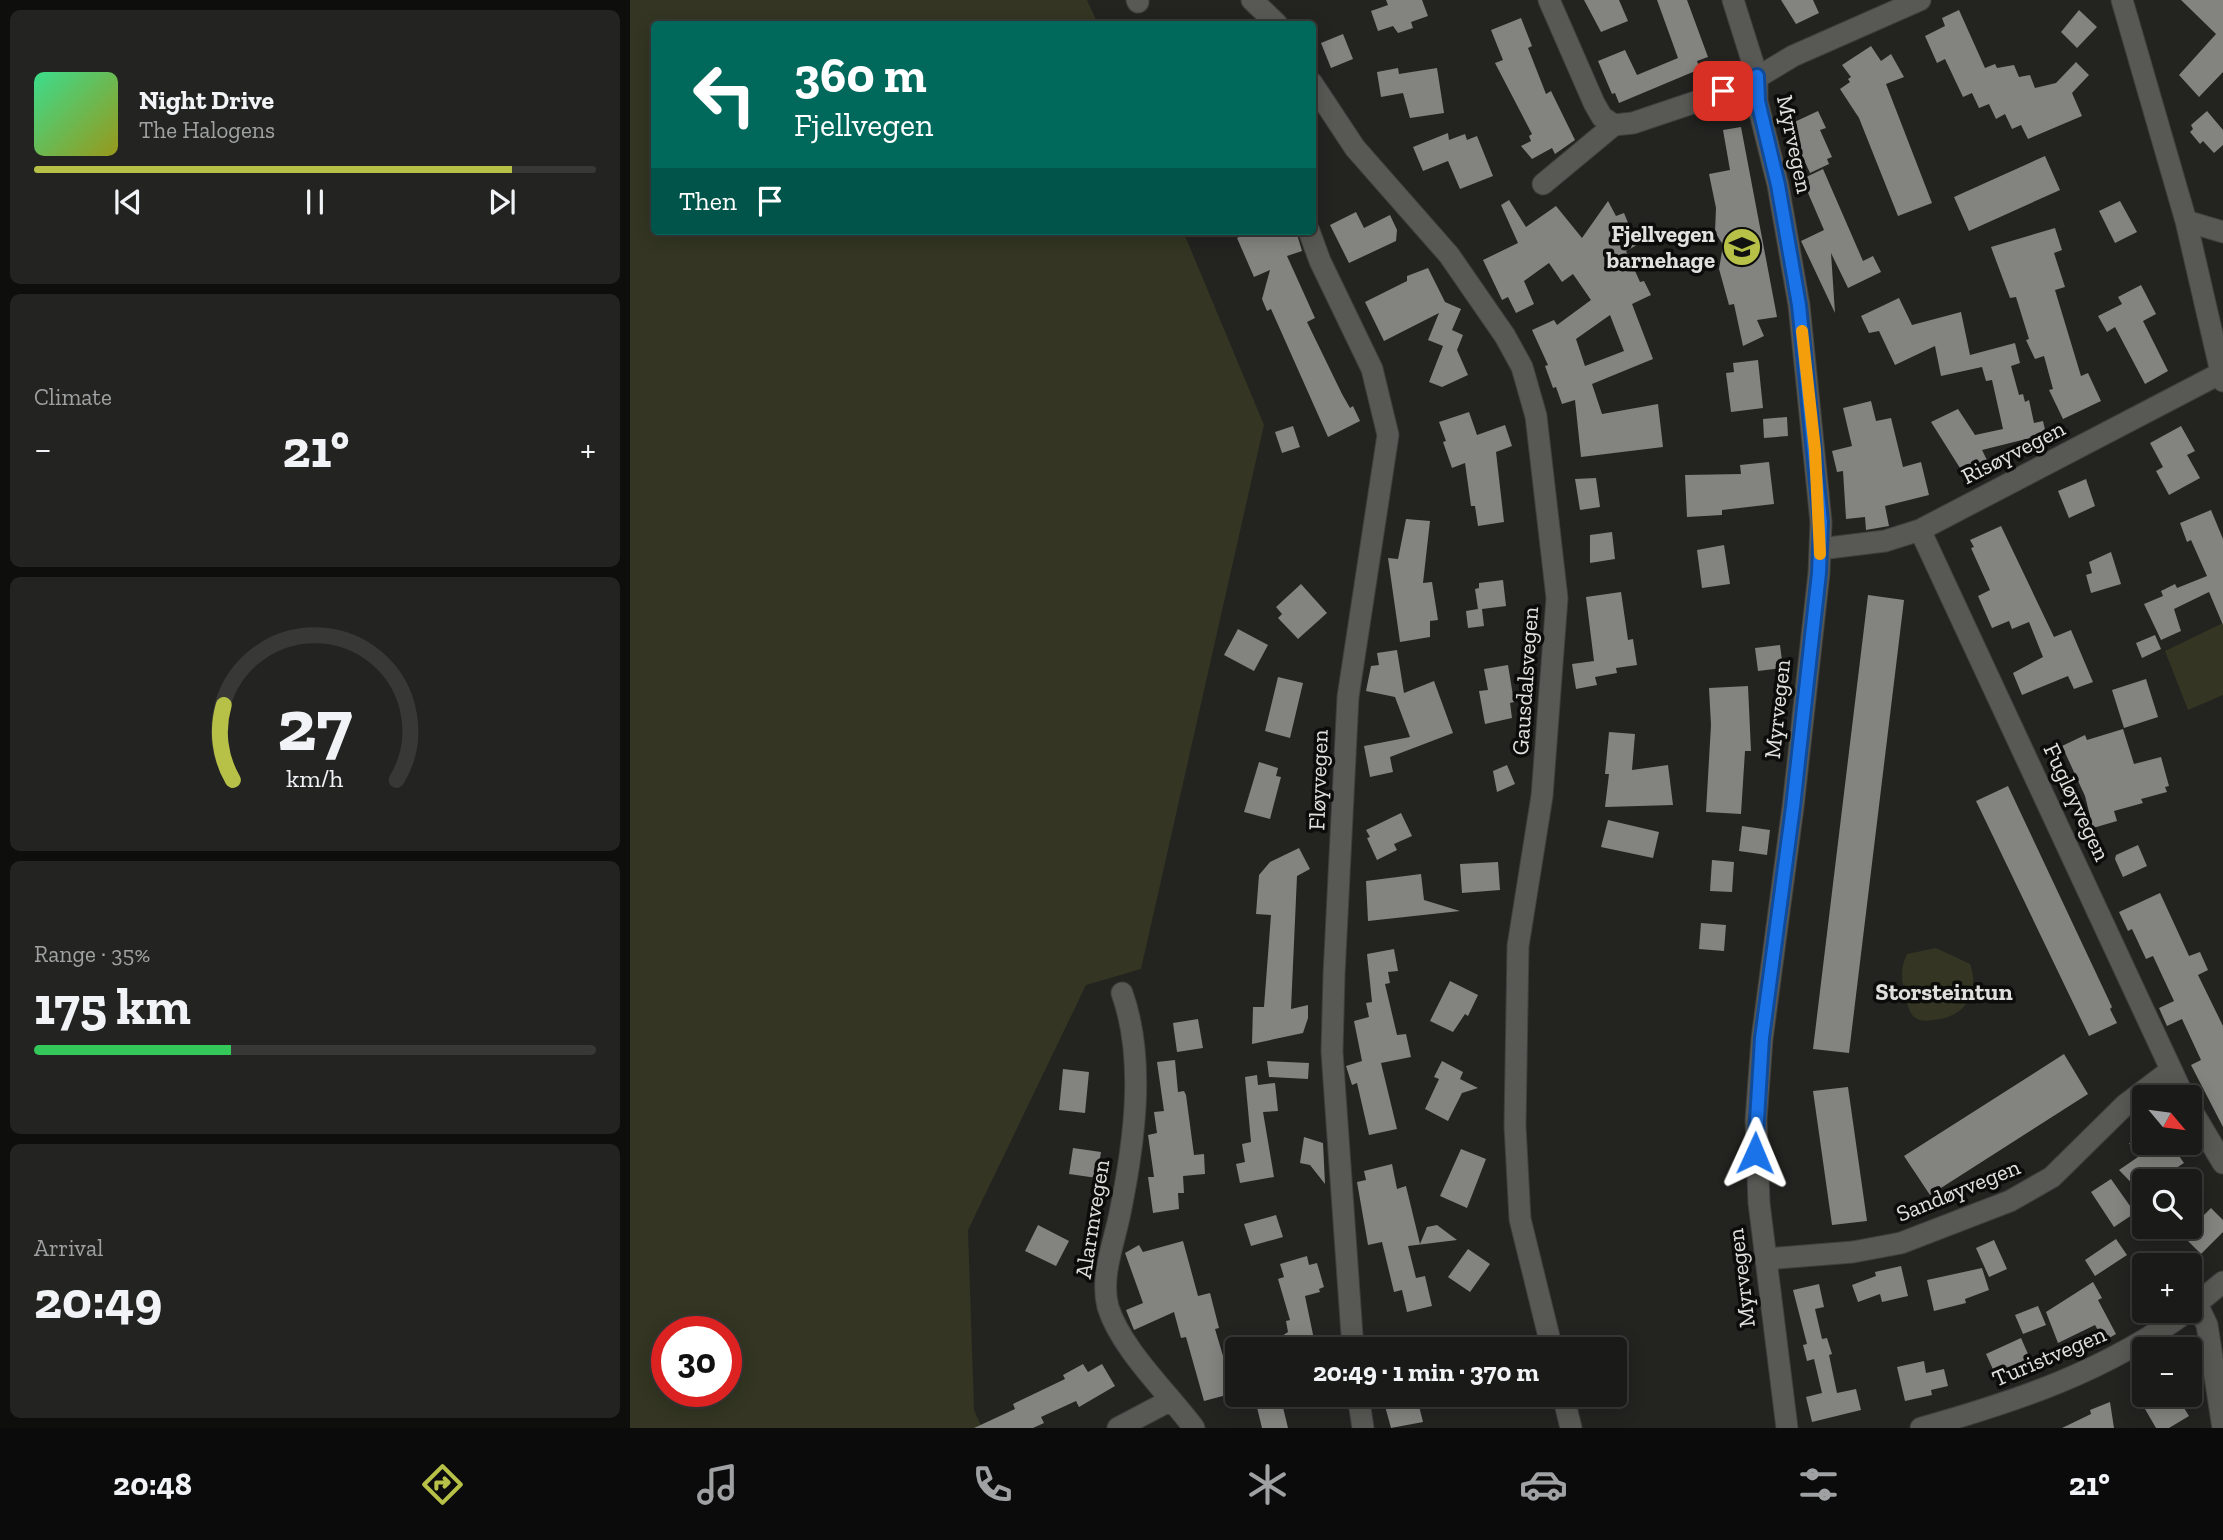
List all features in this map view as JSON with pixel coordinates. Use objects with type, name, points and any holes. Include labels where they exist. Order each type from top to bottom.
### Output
[{"type":"street","points":[[1252,0],[1274,21]]},
{"type":"street","points":[[1549,0],[1594,103],[1602,117],[1614,125]]},
{"type":"street","name":"Myrvegen","points":[[1733,0],[1757,76],[1758,101],[1778,185],[1799,305],[1815,450],[1820,549],[1793,807],[1760,1057],[1755,1153],[1787,1428]]},
{"type":"street","points":[[1543,184],[1614,125],[1633,123],[1742,86],[1793,56],[1920,0]]},
{"type":"street","points":[[2122,0],[2186,221],[2222,377]]},
{"type":"street","name":"Gausdalsvegen","points":[[1316,89],[1355,148],[1450,255],[1505,336],[1522,367],[1536,416],[1558,598],[1542,796],[1518,947],[1514,1126],[1518,1205],[1549,1337]]},
{"type":"street","points":[[2186,221],[2223,232]]},
{"type":"street","name":"Fløyvegen","points":[[1310,235],[1320,261],[1372,369],[1388,435],[1348,697],[1334,975],[1332,1052],[1352,1337]]},
{"type":"street","name":"Risøyvegen","points":[[1820,549],[1885,541],[1920,530],[2222,377]]},
{"type":"street","name":"Fugløyvegen","points":[[1920,530],[2178,1085]]},
{"type":"street","name":"Alarmvegen","points":[[1122,993],[1132,1034],[1134,1092],[1128,1167],[1106,1291],[1115,1323],[1171,1401],[1194,1428]]},
{"type":"street","name":"Sandøyvegen","points":[[1766,1259],[1845,1253],[1901,1243],[2010,1201],[2053,1177],[2125,1105],[2170,1071]]},
{"type":"street","points":[[2202,1128],[2223,1163]]},
{"type":"street","name":"Turistvegen","points":[[2202,1299],[2223,1282]]},
{"type":"street","points":[[2202,1320],[2207,1325],[2223,1428]]},
{"type":"street","name":"Turistvegen","points":[[1922,1428],[1967,1422],[2074,1378],[2128,1351],[2169,1323]]},
{"type":"street","points":[[1118,1428],[1171,1401]]},
{"type":"street","points":[[1360,1407],[1363,1428]]},
{"type":"street","points":[[1566,1407],[1571,1428]]},
{"type":"green space","points":[[630,0],[1087,0],[1097,21],[651,21],[651,235],[1185,235],[1264,425],[1141,969],[1086,985],[968,1230],[974,1410],[982,1428],[630,1428]]},
{"type":"green space","points":[[2223,623],[2223,695],[2188,710],[2165,651]]},
{"type":"green space","points":[[1936,948],[1970,964],[1973,975],[1971,995],[1961,1010],[1953,1015],[1928,1021],[1920,1020],[1913,1016],[1908,1007],[1903,985],[1903,967],[1907,954]]},
{"type":"building","points":[[1386,0],[1422,0],[1428,16],[1411,22],[1413,28],[1398,33],[1393,26],[1378,31],[1371,11],[1388,5]]},
{"type":"building","points":[[1584,0],[1619,0],[1628,21],[1601,32]]},
{"type":"building","points":[[1657,0],[1687,0],[1708,57],[1697,61],[1700,69],[1619,103],[1615,93],[1612,94],[1598,61],[1625,50],[1637,75],[1678,58]]},
{"type":"building","points":[[1781,0],[1813,0],[1819,13],[1796,24]]},
{"type":"building","points":[[2181,0],[2223,0],[2223,72],[2199,97],[2179,75],[2216,34]]},
{"type":"building","points":[[1959,10],[1985,68],[1995,64],[1997,68],[2014,65],[2019,77],[2030,75],[2035,88],[2056,83],[2076,62],[2089,75],[2072,93],[2082,116],[2028,139],[2021,125],[2012,129],[2005,114],[1996,119],[1989,104],[1979,108],[1972,93],[1963,97],[1945,59],[1937,63],[1925,36],[1945,26],[1942,18]]},
{"type":"building","points":[[2079,10],[2097,27],[2077,48],[2061,32]]},
{"type":"building","points":[[1521,18],[1532,46],[1528,48],[1546,94],[1551,91],[1575,140],[1555,154],[1552,148],[1532,159],[1521,146],[1531,141],[1529,136],[1532,134],[1495,63],[1503,60],[1491,30]]},
{"type":"building","points":[[1343,34],[1353,59],[1331,68],[1321,43]]},
{"type":"building","points":[[1871,46],[1881,61],[1891,54],[1904,77],[1886,84],[1932,203],[1898,216],[1859,118],[1840,89],[1850,82],[1848,79],[1851,77],[1842,65]]},
{"type":"building","points":[[1398,68],[1399,74],[1437,68],[1444,113],[1410,118],[1403,93],[1381,97],[1377,72]]},
{"type":"building","points":[[1818,111],[1826,128],[1820,130],[1832,157],[1827,159],[1829,164],[1810,173],[1788,125]]},
{"type":"building","points":[[2207,111],[2223,130],[2223,145],[2214,153],[2203,141],[2200,144],[2190,132],[2193,129],[2191,125]]},
{"type":"building","points":[[1741,127],[1777,317],[1757,320],[1764,336],[1743,346],[1734,304],[1729,305],[1719,269],[1723,245],[1715,232],[1716,208],[1709,174],[1730,170],[1723,130]]},
{"type":"building","points":[[1448,133],[1449,140],[1465,134],[1467,140],[1477,136],[1493,176],[1460,189],[1448,161],[1423,171],[1413,147]]},
{"type":"building","points":[[2045,156],[2060,190],[1969,231],[1954,197]]},
{"type":"building","points":[[1823,169],[1863,261],[1873,256],[1881,272],[1848,288],[1831,253],[1835,313],[1801,241],[1824,230],[1802,179]]},
{"type":"building","points":[[1509,200],[1526,227],[1556,206],[1582,238],[1608,201],[1616,216],[1624,213],[1637,245],[1626,251],[1640,282],[1644,281],[1651,295],[1632,304],[1653,359],[1592,384],[1602,414],[1658,404],[1663,447],[1581,457],[1575,400],[1562,404],[1556,387],[1553,388],[1545,366],[1548,365],[1532,330],[1554,320],[1557,325],[1591,300],[1573,274],[1562,282],[1549,263],[1524,281],[1534,304],[1516,313],[1508,297],[1502,300],[1483,260],[1518,243],[1501,205]],"holes":[[[1610,315],[1624,351],[1585,366],[1576,339]]]},
{"type":"building","points":[[2120,201],[2137,232],[2115,243],[2099,211]]},
{"type":"building","points":[[1356,212],[1364,228],[1390,215],[1397,230],[1396,241],[1349,263],[1330,225]]},
{"type":"building","points":[[2055,228],[2062,250],[2054,253],[2065,287],[2055,290],[2081,376],[2088,373],[2101,401],[2063,419],[2049,390],[2053,389],[2044,356],[2035,359],[2026,340],[2029,339],[2016,297],[2010,298],[1991,247]]},
{"type":"building","points":[[1243,235],[1297,235],[1302,251],[1287,256],[1315,318],[1307,322],[1342,394],[1350,408],[1353,406],[1360,421],[1328,437],[1271,309],[1267,311],[1262,299],[1270,270],[1254,277],[1237,238]]},
{"type":"building","points":[[1428,268],[1445,302],[1461,309],[1452,330],[1463,335],[1457,350],[1468,375],[1442,387],[1429,382],[1443,346],[1428,340],[1439,313],[1384,341],[1365,302],[1407,281],[1407,276]]},
{"type":"building","points":[[2141,285],[2156,314],[2143,321],[2168,371],[2145,384],[2115,327],[2107,332],[2098,316],[2122,304],[2118,297]]},
{"type":"building","points":[[1899,298],[1912,325],[1961,312],[1970,355],[2015,343],[2020,363],[2011,366],[2019,395],[2023,394],[2025,402],[2029,400],[2034,423],[2043,421],[2046,434],[1982,450],[1989,464],[1965,476],[1931,422],[1958,409],[1975,435],[2003,429],[1992,380],[1986,381],[1982,367],[1941,376],[1935,346],[1895,365],[1879,331],[1869,333],[1861,316]]},
{"type":"building","points":[[1758,360],[1763,408],[1731,412],[1726,373],[1734,372],[1733,363]]},
{"type":"building","points":[[1871,401],[1876,421],[1891,418],[1903,467],[1921,462],[1929,495],[1885,506],[1889,526],[1866,530],[1865,517],[1846,519],[1843,471],[1837,472],[1832,451],[1852,446],[1843,408]]},
{"type":"building","points":[[1469,412],[1477,435],[1505,425],[1512,446],[1496,452],[1504,522],[1478,526],[1475,506],[1471,506],[1465,463],[1452,468],[1443,442],[1446,441],[1439,422]]},
{"type":"building","points":[[1787,417],[1788,436],[1764,438],[1763,419]]},
{"type":"building","points":[[1293,426],[1300,447],[1282,453],[1275,432]]},
{"type":"building","points":[[2181,426],[2195,451],[2187,455],[2200,478],[2169,495],[2156,471],[2163,467],[2150,443]]},
{"type":"building","points":[[1769,462],[1774,504],[1722,510],[1722,515],[1687,517],[1685,475],[1741,474],[1740,465]]},
{"type":"building","points":[[1596,478],[1600,507],[1580,510],[1575,479]]},
{"type":"building","points":[[2086,479],[2095,506],[2069,518],[2058,491]]},
{"type":"building","points":[[2211,510],[2223,539],[2223,625],[2209,592],[2174,609],[2181,631],[2161,640],[2144,604],[2163,596],[2161,591],[2175,584],[2177,588],[2207,576],[2191,540],[2187,542],[2180,523]]},
{"type":"building","points":[[1406,519],[1430,521],[1423,583],[1432,582],[1438,620],[1430,621],[1430,637],[1400,642],[1388,558],[1398,559]]},
{"type":"building","points":[[2001,526],[2054,637],[2071,630],[2093,682],[2074,689],[2068,676],[2022,695],[2013,673],[2043,657],[2029,622],[2012,629],[2009,621],[1992,628],[1978,596],[1990,590],[1970,540]]},
{"type":"building","points":[[1612,532],[1615,559],[1590,563],[1590,535]]},
{"type":"building","points":[[1724,545],[1730,584],[1702,588],[1697,550]]},
{"type":"building","points":[[2111,552],[2121,584],[2091,593],[2086,575],[2092,573],[2089,562]]},
{"type":"building","points":[[1503,580],[1506,606],[1482,609],[1484,626],[1468,628],[1466,611],[1478,609],[1475,589],[1479,588],[1479,583]]},
{"type":"building","points":[[1301,584],[1327,613],[1298,639],[1278,618],[1282,614],[1276,607]]},
{"type":"building","points":[[1621,592],[1628,640],[1633,639],[1637,665],[1616,668],[1617,673],[1595,677],[1597,685],[1576,689],[1572,664],[1594,661],[1586,597]]},
{"type":"building","points":[[1868,595],[1904,600],[1849,1053],[1813,1049]]},
{"type":"building","points":[[1238,629],[1268,645],[1254,671],[1224,655]]},
{"type":"building","points":[[2155,635],[2161,649],[2142,658],[2136,643]]},
{"type":"building","points":[[1780,645],[1783,668],[1758,671],[1755,648]]},
{"type":"building","points":[[1397,650],[1404,693],[1434,681],[1453,733],[1390,757],[1393,772],[1370,777],[1364,746],[1410,737],[1395,697],[1366,691],[1371,666],[1379,665],[1377,653]]},
{"type":"building","points":[[1508,665],[1514,702],[1510,703],[1512,718],[1485,724],[1479,691],[1488,690],[1484,669]]},
{"type":"building","points":[[1278,677],[1303,683],[1290,738],[1265,731]]},
{"type":"building","points":[[2146,679],[2158,717],[2124,728],[2112,690]]},
{"type":"building","points":[[1748,686],[1751,751],[1745,751],[1741,814],[1706,812],[1711,725],[1709,688]]},
{"type":"building","points":[[2123,729],[2134,764],[2161,757],[2169,786],[2165,787],[2167,792],[2141,799],[2143,803],[2114,811],[2117,821],[2093,828],[2085,796],[2062,746],[2085,735],[2087,740]]},
{"type":"building","points":[[1609,732],[1635,734],[1632,770],[1668,765],[1673,805],[1605,807],[1609,774],[1605,774]]},
{"type":"building","points":[[1259,762],[1278,768],[1276,776],[1281,777],[1270,819],[1244,812]]},
{"type":"building","points":[[1507,765],[1515,784],[1497,792],[1493,771]]},
{"type":"building","points":[[2008,786],[2112,1007],[2110,1009],[2117,1023],[2089,1036],[1976,801]]},
{"type":"building","points":[[1401,813],[1412,836],[1394,844],[1397,850],[1377,860],[1366,830]]},
{"type":"building","points":[[1608,820],[1659,832],[1653,858],[1601,847]]},
{"type":"building","points":[[1742,826],[1770,830],[1767,855],[1739,851]]},
{"type":"building","points":[[2138,845],[2147,866],[2123,877],[2115,859],[2116,855]]},
{"type":"building","points":[[1299,848],[1310,869],[1297,876],[1291,1009],[1308,1005],[1308,1018],[1303,1033],[1252,1044],[1253,1007],[1264,1007],[1271,915],[1256,914],[1259,875],[1270,862]]},
{"type":"building","points":[[1712,860],[1734,862],[1732,892],[1710,891]]},
{"type":"building","points":[[1498,862],[1500,890],[1462,893],[1460,864]]},
{"type":"building","points":[[1421,874],[1424,900],[1460,911],[1368,921],[1366,881]]},
{"type":"building","points":[[2160,893],[2189,956],[2200,952],[2208,970],[2198,975],[2223,1026],[2223,1127],[2191,1065],[2201,1060],[2182,1019],[2167,1026],[2159,1008],[2174,1001],[2153,956],[2146,959],[2132,929],[2128,931],[2119,912]]},
{"type":"building","points":[[1701,923],[1726,925],[1724,951],[1699,949]]},
{"type":"building","points":[[1394,949],[1398,971],[1388,972],[1390,983],[1385,984],[1397,1035],[1406,1034],[1411,1057],[1381,1063],[1397,1129],[1369,1135],[1357,1083],[1352,1085],[1346,1066],[1362,1061],[1354,1021],[1369,1017],[1366,1003],[1372,1002],[1367,954]]},
{"type":"building","points":[[1450,981],[1478,995],[1468,1016],[1465,1014],[1453,1032],[1430,1021]]},
{"type":"building","points":[[1198,1019],[1203,1048],[1177,1052],[1173,1023]]},
{"type":"building","points":[[2064,1054],[2088,1094],[1930,1195],[1904,1156]]},
{"type":"building","points":[[1175,1060],[1178,1092],[1184,1091],[1186,1095],[1194,1155],[1204,1154],[1205,1174],[1183,1176],[1184,1193],[1178,1193],[1179,1209],[1153,1213],[1148,1177],[1154,1177],[1148,1135],[1157,1133],[1154,1112],[1164,1111],[1157,1062]]},
{"type":"building","points":[[1267,1061],[1309,1063],[1308,1079],[1269,1077]]},
{"type":"building","points":[[1442,1061],[1463,1072],[1460,1079],[1478,1088],[1462,1093],[1448,1121],[1425,1109],[1439,1079],[1434,1077]]},
{"type":"building","points":[[1063,1069],[1089,1072],[1085,1113],[1059,1110]]},
{"type":"building","points":[[1257,1075],[1258,1085],[1275,1083],[1278,1111],[1263,1112],[1274,1177],[1240,1183],[1236,1164],[1245,1162],[1242,1144],[1251,1142],[1245,1077]]},
{"type":"building","points":[[1848,1087],[1867,1221],[1832,1225],[1813,1091]]},
{"type":"building","points":[[1304,1137],[1323,1143],[1325,1184],[1310,1165],[1300,1163]]},
{"type":"building","points":[[1073,1148],[1101,1152],[1097,1178],[1069,1174]]},
{"type":"building","points":[[1461,1149],[1486,1159],[1467,1208],[1440,1196]]},
{"type":"building","points":[[2137,1155],[2178,1155],[2184,1163],[2175,1169],[2132,1169],[2132,1184],[2119,1170],[2138,1157]]},
{"type":"building","points":[[1392,1164],[1397,1189],[1406,1186],[1420,1244],[1427,1227],[1437,1225],[1457,1240],[1408,1246],[1416,1278],[1425,1276],[1432,1306],[1407,1312],[1402,1290],[1394,1292],[1382,1242],[1368,1245],[1357,1182],[1366,1180],[1364,1171]]},
{"type":"building","points":[[2111,1179],[2132,1209],[2132,1215],[2114,1227],[2091,1192]]},
{"type":"building","points":[[2211,1208],[2223,1220],[2223,1232],[2200,1253],[2186,1239],[2202,1239],[2202,1217]]},
{"type":"building","points":[[1276,1215],[1283,1237],[1251,1246],[1244,1224]]},
{"type":"building","points":[[1038,1225],[1069,1241],[1056,1266],[1025,1251]]},
{"type":"building","points":[[2116,1239],[2127,1255],[2095,1276],[2085,1260]]},
{"type":"building","points":[[1994,1240],[2007,1269],[1989,1277],[1976,1248]]},
{"type":"building","points":[[1183,1241],[1198,1296],[1210,1293],[1219,1328],[1215,1329],[1225,1363],[1225,1395],[1204,1401],[1186,1337],[1181,1338],[1174,1312],[1134,1330],[1126,1310],[1143,1303],[1125,1253],[1139,1245],[1143,1252]]},
{"type":"building","points":[[1468,1249],[1490,1264],[1470,1292],[1448,1277]]},
{"type":"building","points":[[1307,1256],[1309,1265],[1317,1263],[1324,1287],[1319,1289],[1320,1292],[1305,1296],[1314,1337],[1282,1337],[1288,1332],[1286,1321],[1290,1320],[1278,1279],[1284,1277],[1280,1264]]},
{"type":"building","points":[[1901,1266],[1908,1296],[1882,1302],[1880,1294],[1858,1302],[1852,1285],[1876,1276],[1875,1272]]},
{"type":"building","points":[[1982,1268],[1989,1290],[1965,1299],[1966,1303],[1934,1311],[1927,1280]]},
{"type":"building","points":[[2093,1282],[2102,1298],[2098,1300],[2116,1334],[2104,1341],[2095,1325],[2058,1343],[2046,1312]]},
{"type":"building","points":[[1819,1284],[1824,1307],[1815,1309],[1822,1339],[1827,1338],[1832,1354],[1829,1355],[1837,1393],[1856,1389],[1861,1410],[1812,1422],[1806,1397],[1822,1393],[1814,1359],[1807,1361],[1803,1345],[1807,1344],[1793,1290]]},
{"type":"building","points":[[2038,1306],[2046,1325],[2023,1334],[2015,1315]]},
{"type":"building","points":[[2021,1338],[2031,1361],[1996,1376],[1986,1354]]},
{"type":"building","points":[[1924,1361],[1926,1373],[1944,1369],[1948,1386],[1931,1390],[1932,1395],[1905,1401],[1897,1367]]},
{"type":"building","points":[[1083,1364],[1088,1372],[1102,1364],[1115,1386],[1079,1407],[1076,1401],[1041,1417],[1044,1423],[1033,1428],[974,1428],[1015,1409],[1013,1404],[1065,1379],[1063,1375]]},
{"type":"building","points":[[2110,1402],[2114,1428],[2062,1428],[2091,1414],[2090,1410]]},
{"type":"building","points":[[1257,1407],[1283,1407],[1288,1428],[1262,1428]]},
{"type":"building","points":[[1385,1407],[1419,1407],[1423,1422],[1391,1428]]},
{"type":"building","points":[[2183,1407],[2189,1416],[2169,1428],[2156,1428],[2145,1409]]},
{"type":"slow traffic","points":[[1802,331],[1821,522],[1820,554]]},
{"type":"place","name":"Fjellvegen barnehage","points":[[1742,247]]},
{"type":"district","name":"Storsteintun","points":[[1944,991]]},
{"type":"route","points":[[1723,91],[1742,86],[1757,76],[1758,101],[1778,185],[1799,305],[1821,522],[1819,573],[1793,807],[1762,1038],[1755,1153]]}]
